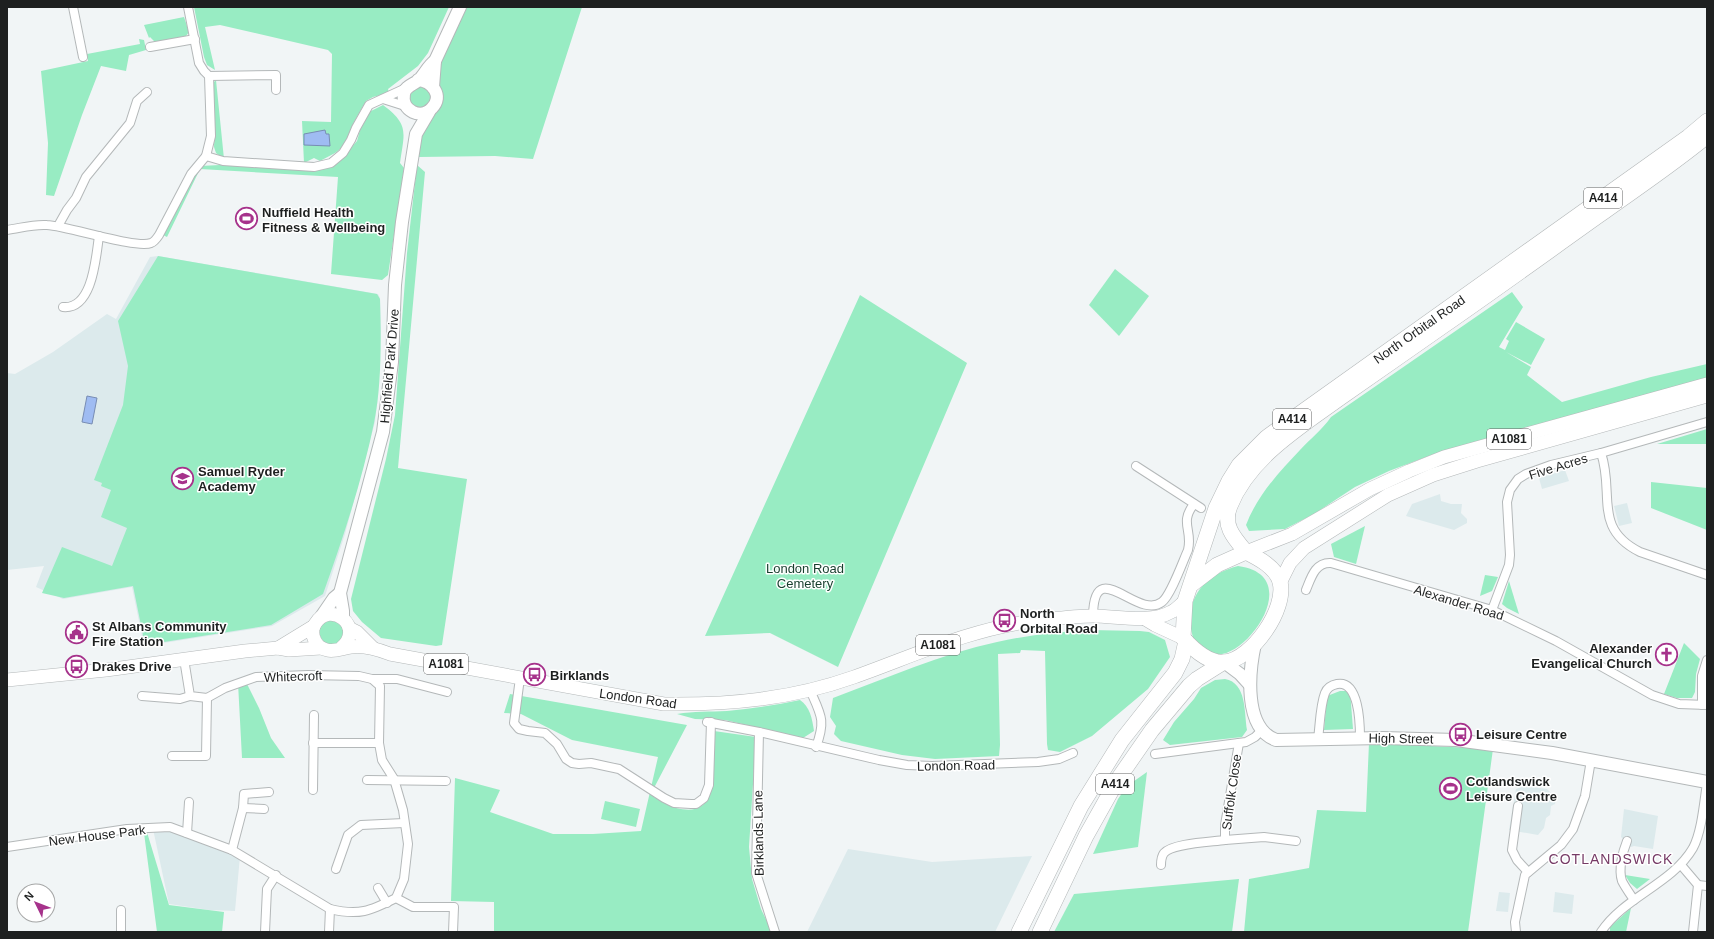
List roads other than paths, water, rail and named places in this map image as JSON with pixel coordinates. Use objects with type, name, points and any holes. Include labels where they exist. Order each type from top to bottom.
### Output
[{"type":"highway","name":"North Orbital Road","points":[[1191,584],[1212,518],[1222,493],[1239,465],[1267,437],[1675,146],[1707,121]]},
{"type":"highway","name":"North Orbital Road","points":[[1246,552],[1229,529],[1227,515],[1235,495],[1244,481],[1260,461],[1277,445],[1294,431],[1509,280],[1707,136]]},
{"type":"highway","points":[[1246,552],[1265,563],[1280,583],[1278,608],[1269,626],[1254,644],[1238,656],[1224,662],[1205,656],[1185,640],[1185,601],[1191,584],[1217,565],[1246,552]]},
{"type":"highway","name":"A414","points":[[1019,932],[1081,806],[1122,740],[1175,673],[1182,659],[1185,640]]},
{"type":"highway","name":"A414","points":[[1040,932],[1100,810],[1133,756],[1189,686],[1197,678],[1224,662]]},
{"type":"main road","name":"A1081","points":[[1246,552],[1292,534],[1370,489],[1444,457],[1707,384]]},
{"type":"main road","name":"A1081","points":[[1280,583],[1290,563],[1304,548],[1381,499],[1407,486],[1433,475],[1477,461],[1707,396]]},
{"type":"main road","name":"London Road","points":[[7,680],[106,670],[278,648],[289,650],[321,648],[334,651],[341,648],[352,647],[373,648],[390,654],[664,704],[710,705],[746,701],[810,690],[854,677],[972,634],[1024,622],[1093,616],[1146,619],[1172,612],[1185,601]]},
{"type":"main road","points":[[321,648],[316,643],[313,636],[318,622],[331,614],[346,623],[348,640],[341,648]]},
{"type":"main road","name":"London Road","points":[[1146,619],[1154,625],[1185,640]]},
{"type":"main road","name":"London Road","points":[[278,648],[318,622]]},
{"type":"main road","name":"London Road","points":[[346,623],[373,648]]},
{"type":"street","points":[[73,7],[83,57]]},
{"type":"street","points":[[7,230],[31,225],[58,226],[124,241],[146,244],[155,240],[191,174],[206,156],[211,136],[209,76],[199,63],[188,7]]},
{"type":"street","name":"Highfield Park Drive","points":[[346,623],[340,593],[379,450],[387,412],[392,362],[395,285],[404,209],[416,134],[437,99],[436,92],[433,87],[435,61],[460,7]]},
{"type":"street","points":[[150,47],[195,39]]},
{"type":"street","name":"Highfield Park Drive","points":[[416,134],[408,109],[403,100],[406,88],[418,80],[435,61]]},
{"type":"street","points":[[209,76],[276,75],[276,90]]},
{"type":"street","points":[[418,80],[427,82],[433,87]]},
{"type":"street","points":[[206,156],[223,161],[299,166],[314,166],[331,163],[343,152],[351,140],[369,105],[406,88]]},
{"type":"street","points":[[58,226],[76,198],[86,177],[130,123],[137,100],[147,92]]},
{"type":"street","points":[[383,99],[417,114],[429,112]]},
{"type":"street","points":[[63,307],[68,308],[78,304],[90,285],[93,278],[99,236]]},
{"type":"street","name":"Five Acres","points":[[1492,610],[1509,565],[1510,555],[1507,502],[1510,490],[1518,479],[1526,474],[1551,465],[1601,453],[1707,422]]},
{"type":"street","points":[[1601,453],[1607,475],[1607,510],[1610,522],[1619,537],[1640,552],[1707,575]]},
{"type":"street","points":[[1093,616],[1094,599],[1101,590],[1106,588],[1114,589],[1141,604],[1149,606],[1154,606],[1164,601],[1190,544],[1186,521],[1187,515],[1197,506],[1182,494],[1136,466]]},
{"type":"street","name":"Alexander Road","points":[[1306,590],[1314,572],[1319,566],[1325,563],[1331,563],[1492,610],[1556,641],[1652,695],[1679,704],[1704,705]]},
{"type":"street","name":"Highfield Park Drive","points":[[318,622],[334,598],[340,593]]},
{"type":"street","points":[[1155,754],[1239,743],[1251,740],[1262,730],[1255,716],[1250,685],[1254,644]]},
{"type":"street","points":[[184,659],[190,696]]},
{"type":"street","points":[[1704,705],[1702,676],[1707,660]]},
{"type":"street","points":[[1224,662],[1240,674],[1250,685]]},
{"type":"street","name":"Whitecroft","points":[[207,698],[225,688],[256,677],[314,675],[359,676],[372,679]]},
{"type":"street","name":"London Road","points":[[520,678],[514,723],[519,729],[528,732],[545,733],[558,744],[566,759],[572,763],[579,764],[591,762],[619,769],[674,803],[696,804],[704,798],[709,785],[709,722],[760,732],[816,747],[907,765],[932,766],[1038,762],[1059,759],[1072,753]]},
{"type":"street","points":[[372,679],[397,679],[447,692]]},
{"type":"street","points":[[372,679],[380,686],[379,743],[382,760],[394,779],[402,810],[408,844],[404,879],[396,898],[413,907],[454,907],[453,932]]},
{"type":"street","points":[[1318,739],[1324,694],[1331,686],[1340,684],[1349,687],[1354,695],[1360,738]]},
{"type":"street","points":[[810,690],[822,722],[822,728],[816,747]]},
{"type":"street","points":[[142,696],[180,698],[190,696],[207,698],[206,756],[172,756]]},
{"type":"street","points":[[313,790],[314,715]]},
{"type":"street","name":"High Street","points":[[1262,730],[1276,740],[1360,738],[1456,740],[1498,745],[1590,760],[1707,782]]},
{"type":"street","name":"Birklands Lane","points":[[760,732],[756,873],[775,932]]},
{"type":"street","points":[[313,743],[379,743]]},
{"type":"street","name":"Suffolk Close","points":[[1225,840],[1225,825],[1239,743]]},
{"type":"street","points":[[1516,932],[1515,922],[1523,880],[1528,872],[1561,845],[1573,829],[1585,796],[1590,760]]},
{"type":"street","points":[[367,780],[394,779],[446,781]]},
{"type":"street","points":[[1601,932],[1609,921],[1634,900],[1681,865],[1693,847],[1698,835],[1707,782]]},
{"type":"street","points":[[232,850],[243,808],[244,794],[269,792]]},
{"type":"street","points":[[187,833],[189,802]]},
{"type":"street","points":[[1518,806],[1512,850],[1517,860],[1528,872]]},
{"type":"street","points":[[243,808],[264,809]]},
{"type":"street","points":[[336,869],[348,836],[361,825],[404,823]]},
{"type":"street","name":"New House Park","points":[[7,847],[127,829],[170,827],[232,850],[330,909],[347,913],[369,911],[396,898]]},
{"type":"street","name":"Suffolk Close","points":[[1161,865],[1165,852],[1181,846],[1225,840],[1264,837],[1296,842]]},
{"type":"street","points":[[1627,841],[1624,848],[1621,875],[1622,882],[1634,900]]},
{"type":"street","points":[[1681,865],[1698,885],[1707,886]]},
{"type":"street","points":[[265,932],[267,889],[276,876]]},
{"type":"street","points":[[1693,932],[1698,885]]},
{"type":"street","points":[[378,888],[387,903]]},
{"type":"street","points":[[329,932],[330,909]]},
{"type":"street","points":[[121,910],[121,932]]},
{"type":"water","points":[[325,130],[326,134],[329,134],[330,146],[304,145],[304,134]]},
{"type":"water","points":[[87,396],[97,398],[92,424],[82,422]]},
{"type":"place","name":"Nuffield Health Fitness & Wellbeing","points":[[246,219]]},
{"type":"place","name":"Samuel Ryder Academy","points":[[183,478]]},
{"type":"place","name":"North Orbital Road","points":[[1005,620]]},
{"type":"place","name":"St Albans Community Fire Station","points":[[76,633]]},
{"type":"place","name":"Alexander Evangelical Church","points":[[1667,655]]},
{"type":"place","name":"Drakes Drive","points":[[77,666]]},
{"type":"place","name":"Birklands","points":[[535,675]]},
{"type":"place","name":"Leisure Centre","points":[[1460,734]]},
{"type":"place","name":"Cotlandswick Leisure Centre","points":[[1450,788]]},
{"type":"district","name":"COTLANDSWICK","points":[[1611,859]]},
{"type":"park label","name":"London Road Cemetery","points":[[805,576]]}]
